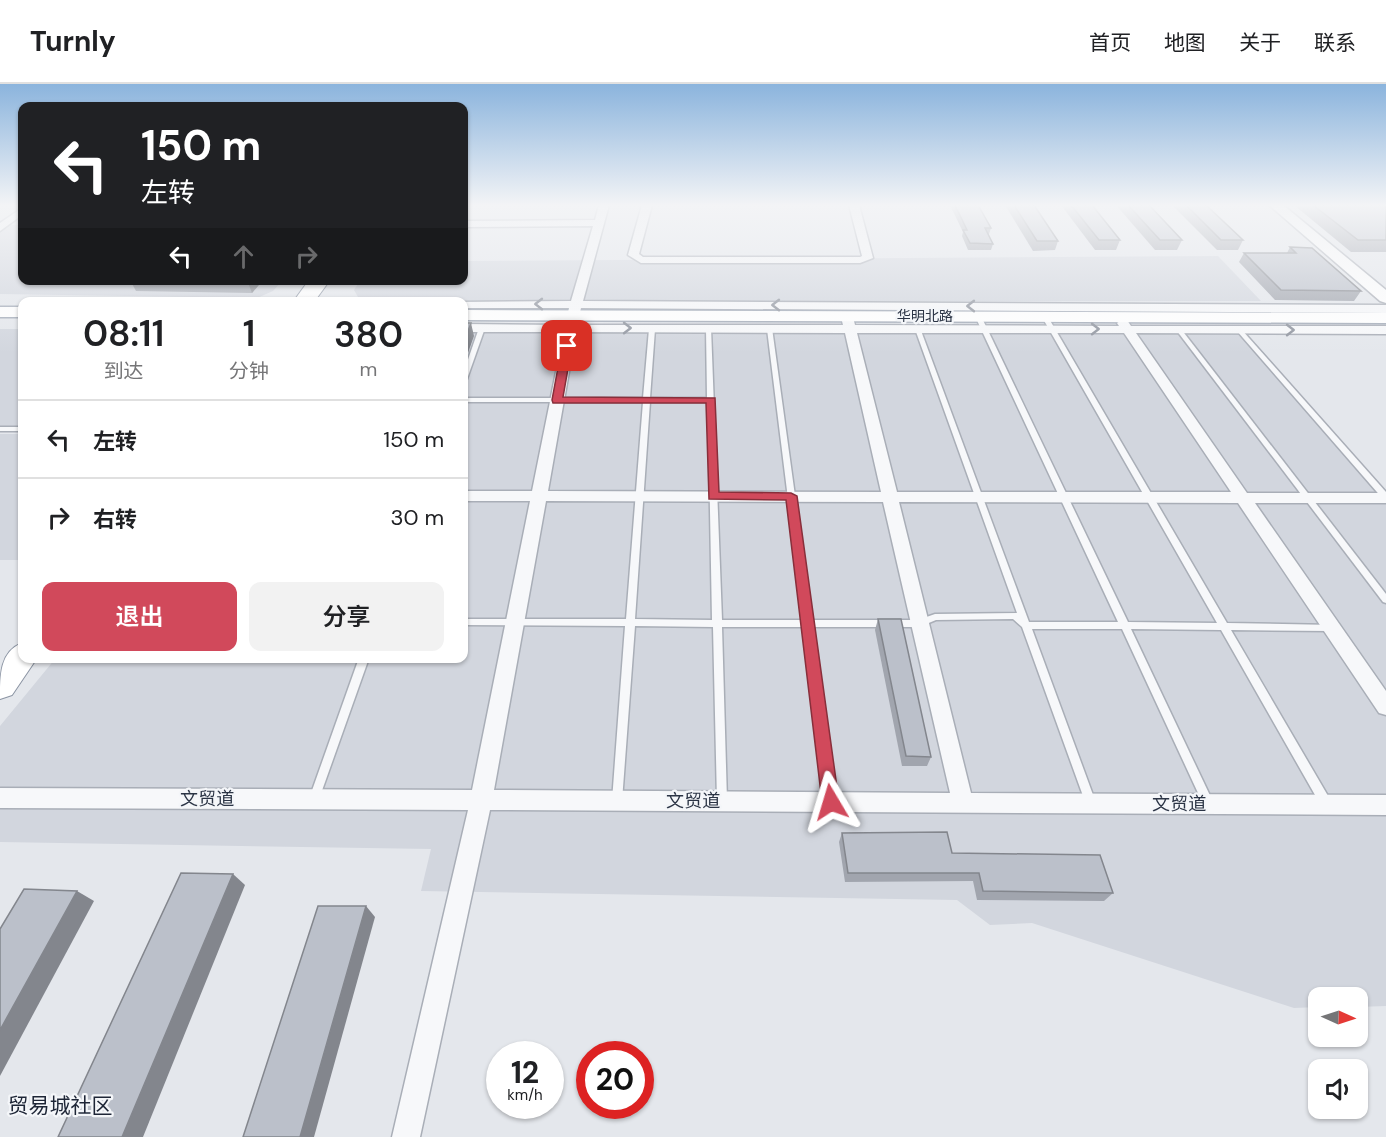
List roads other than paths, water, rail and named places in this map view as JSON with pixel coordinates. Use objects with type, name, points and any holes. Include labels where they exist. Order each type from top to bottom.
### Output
[{"type":"highway","points":[[307,297],[316,285]]},
{"type":"highway","points":[[0,685],[18,661]]},
{"type":"main road","points":[[0,312],[18,312]]},
{"type":"main road","name":"华明北路","points":[[468,315],[982,323],[1386,318]]},
{"type":"street","points":[[406,1137],[481,800],[573,316],[590,254]]},
{"type":"street","points":[[633,254],[641,260],[860,260],[868,258],[867,254]]},
{"type":"street","points":[[1334,254],[1386,298]]},
{"type":"street","points":[[468,304],[573,316],[652,328],[770,329],[848,322],[918,329],[982,323]]},
{"type":"street","points":[[468,328],[573,316],[1386,309]]},
{"type":"street","points":[[848,322],[963,803]]},
{"type":"street","points":[[1123,323],[1179,330],[1386,330]]},
{"type":"street","points":[[1123,323],[1386,707]]},
{"type":"street","points":[[468,496],[1386,497]]},
{"type":"street","name":"文贸道","points":[[0,798],[1386,805]]},
{"type":"lane","points":[[982,323],[1209,804]]},
{"type":"lane","points":[[1048,323],[1327,805]]},
{"type":"lane","points":[[468,368],[482,328]]},
{"type":"lane","points":[[617,801],[652,328]]},
{"type":"lane","points":[[709,329],[722,801]]},
{"type":"lane","points":[[770,329],[831,802]]},
{"type":"lane","points":[[918,329],[1092,803]]},
{"type":"lane","points":[[1179,330],[1386,600]]},
{"type":"lane","points":[[1239,330],[1386,497]]},
{"type":"lane","points":[[468,400],[711,400]]},
{"type":"lane","points":[[0,429],[18,429]]},
{"type":"lane","points":[[468,622],[920,624],[935,617],[1015,616],[1026,625],[1331,627]]},
{"type":"lane","points":[[314,799],[362,663]]},
{"type":"district","name":"贸易城社区","points":[[60,1106]]}]
